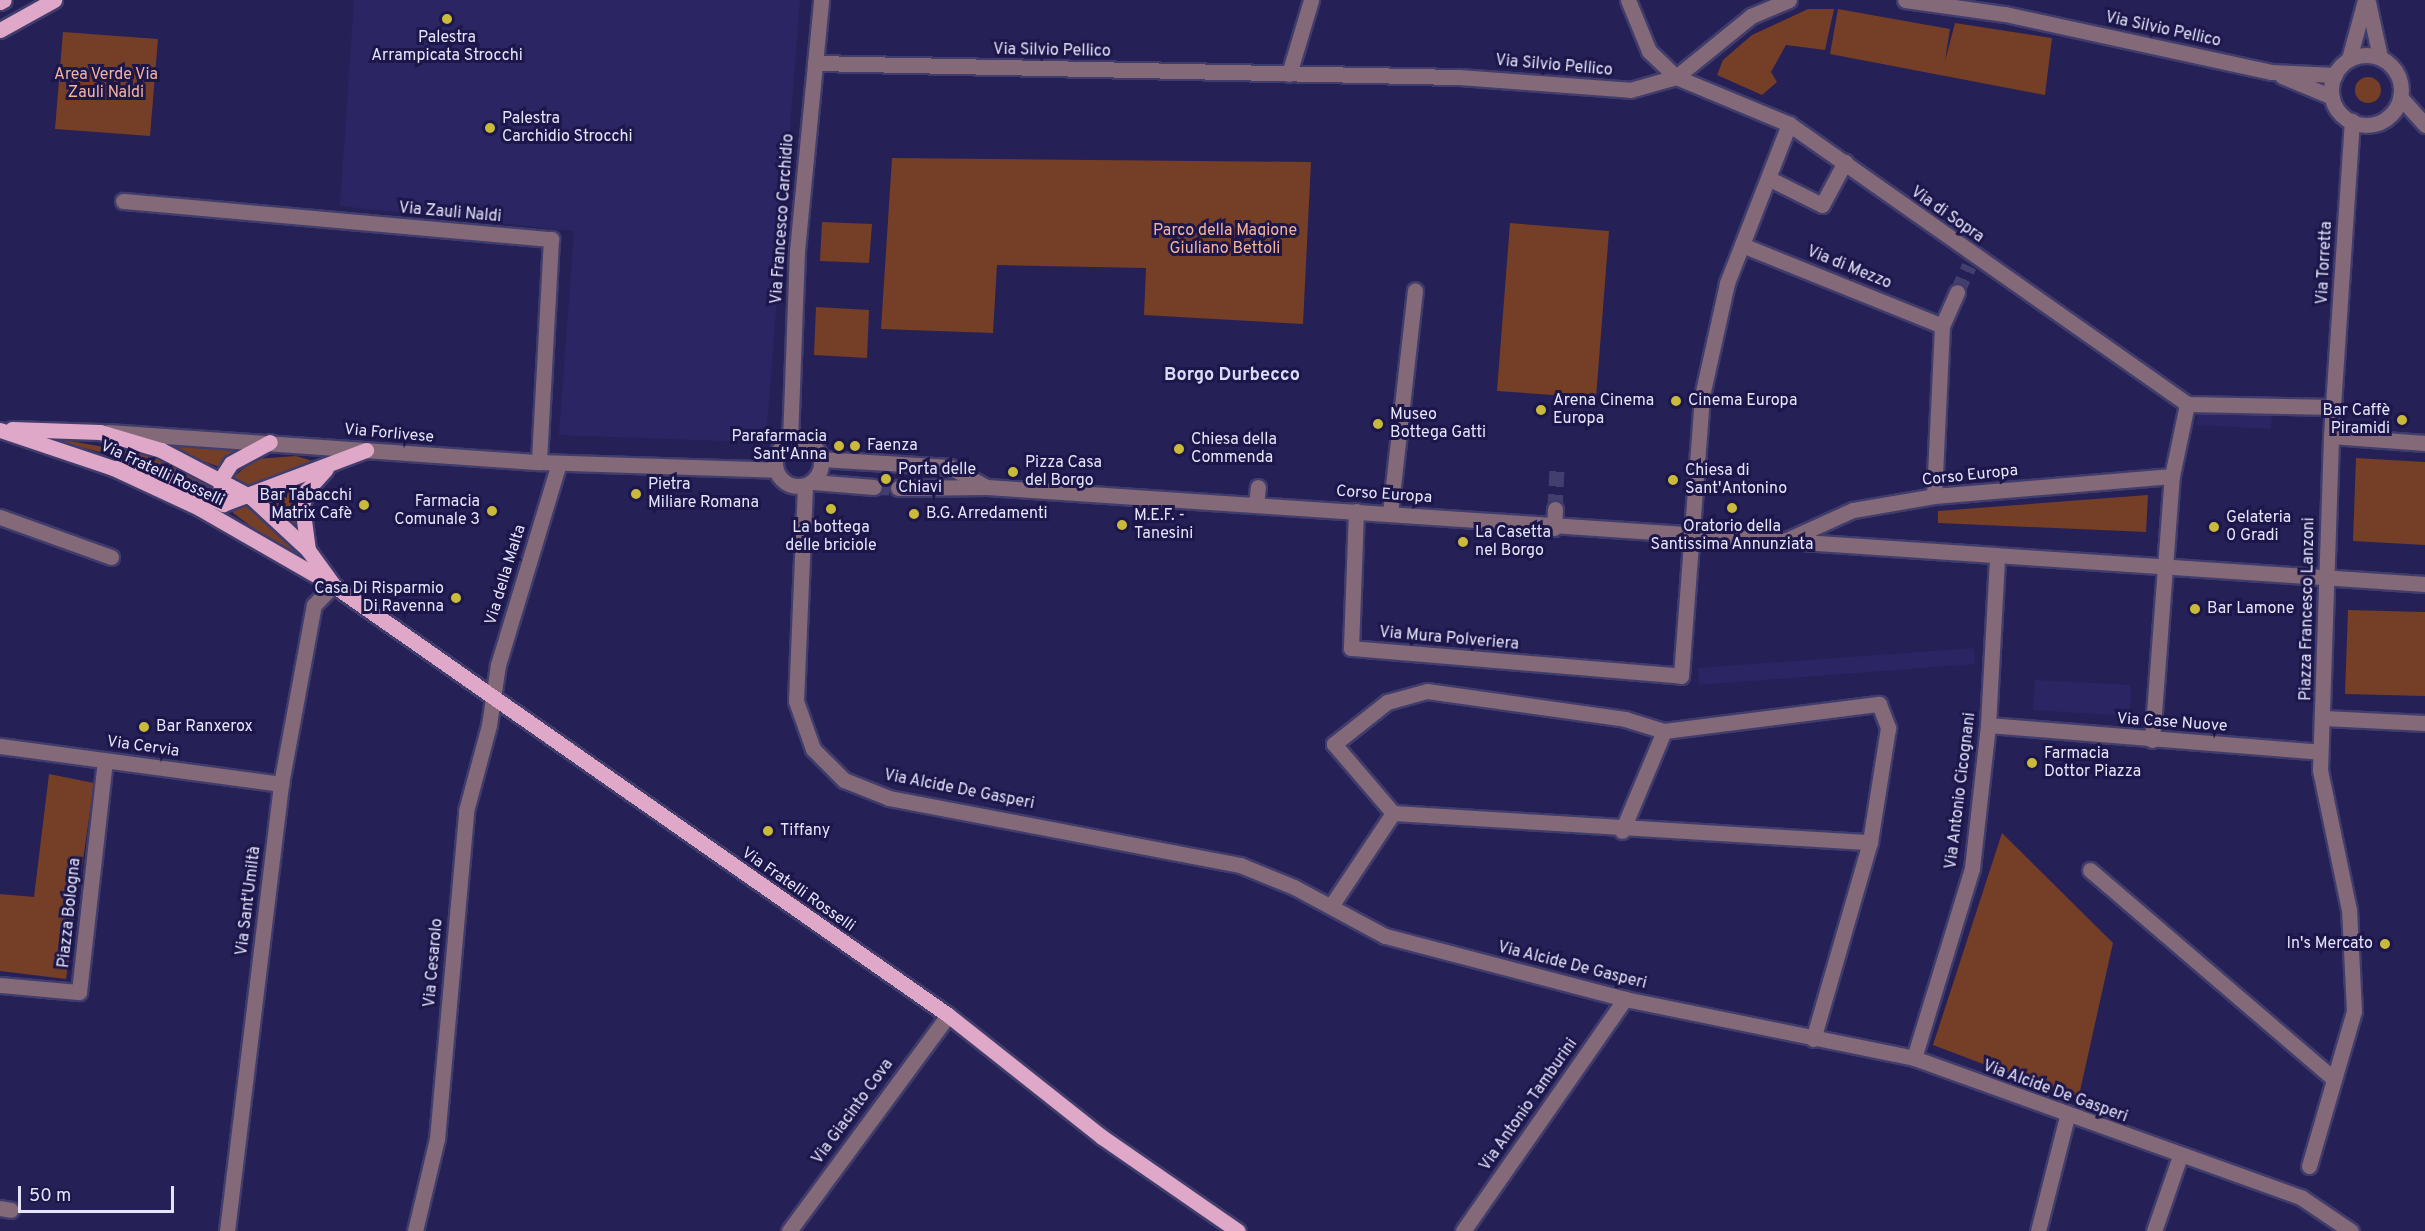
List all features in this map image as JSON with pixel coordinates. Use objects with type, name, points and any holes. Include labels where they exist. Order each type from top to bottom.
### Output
[{"type":"main road","points":[[0,30],[54,0]]},
{"type":"main road","name":"Via Forlivese","points":[[0,429],[100,432]]},
{"type":"main road","name":"Via Fratelli Rosselli","points":[[0,429],[113,468],[232,528],[333,585],[948,1015],[1102,1137],[1238,1231]]},
{"type":"main road","name":"Via Fratelli Rosselli","points":[[100,432],[161,450],[251,496],[308,550],[333,585]]},
{"type":"main road","points":[[232,528],[223,504],[220,480],[240,456],[270,442]]},
{"type":"main road","points":[[113,468],[146,468],[223,504],[251,496],[366,450]]},
{"type":"main road","points":[[308,550],[302,506],[307,490],[332,464]]},
{"type":"street","name":"Via Francesco Carchidio","points":[[790,441],[797,251],[821,0]]},
{"type":"street","points":[[1289,74],[1311,0]]},
{"type":"street","points":[[1628,0],[1649,51],[1676,77]]},
{"type":"street","name":"Via Silvio Pellico","points":[[815,63],[1459,76],[1630,90],[1676,77],[1751,16],[1789,0]]},
{"type":"street","name":"Via Silvio Pellico","points":[[1905,0],[2005,14],[2271,72],[2335,75]]},
{"type":"street","points":[[2367,0],[2380,57],[2399,77],[2400,97],[2425,125]]},
{"type":"street","points":[[2367,0],[2349,59],[2335,75],[2332,97],[2352,121],[2382,121],[2400,97]]},
{"type":"street","points":[[2349,59],[2380,57]]},
{"type":"street","name":"Via Silvio Pellico","points":[[2271,72],[2332,97]]},
{"type":"street","name":"Via di Sopra","points":[[1676,77],[1789,124],[1845,162],[1971,261],[2045,300],[2187,404]]},
{"type":"street","name":"Via Torretta","points":[[2334,407],[2352,121]]},
{"type":"street","points":[[1694,538],[1702,396],[1727,283],[1789,124]]},
{"type":"street","points":[[1768,178],[1822,205],[1845,162]]},
{"type":"street","name":"Via Zauli Naldi","points":[[123,201],[551,239],[539,462]]},
{"type":"street","name":"Via di Mezzo","points":[[1742,245],[1942,326]]},
{"type":"street","points":[[1390,513],[1415,290]]},
{"type":"street","points":[[1934,496],[1942,326],[1958,292]]},
{"type":"street","points":[[2152,740],[2172,476],[2187,404],[2334,407]]},
{"type":"street","name":"Piazza Francesco Lanzoni","points":[[2334,407],[2331,436],[2330,580],[2324,718],[2425,723]]},
{"type":"street","name":"Via Forlivese","points":[[100,432],[539,462],[776,470]]},
{"type":"street","points":[[2331,436],[2425,443]]},
{"type":"street","points":[[809,484],[821,459],[810,443],[790,441],[779,450],[776,470],[790,485],[874,487]]},
{"type":"street","name":"Corso Europa","points":[[821,459],[950,467],[987,487]]},
{"type":"street","name":"Via della Malta","points":[[492,698],[559,463]]},
{"type":"street","name":"Corso Europa","points":[[1779,543],[1853,510],[1934,496],[2172,476]]},
{"type":"street","name":"Via Alcide De Gasperi","points":[[809,484],[796,701],[813,749],[844,780],[889,798],[1240,865],[1331,906],[1385,936],[1624,999],[1914,1058],[2067,1116],[2302,1198],[2350,1231]]},
{"type":"street","name":"Corso Europa","points":[[898,488],[987,487],[1390,513],[1694,538],[2330,580],[2425,584]]},
{"type":"street","points":[[1256,505],[1258,488]]},
{"type":"street","points":[[1554,528],[1555,509]]},
{"type":"street","name":"Via Mura Polveriera","points":[[1356,511],[1351,648],[1681,676],[1694,538]]},
{"type":"street","points":[[0,517],[111,557]]},
{"type":"street","name":"Via Antonio Cicognani","points":[[1914,1058],[1972,868],[1988,725],[1997,558]]},
{"type":"street","name":"Via Sant'Umiltà","points":[[227,1231],[281,784],[314,605],[333,585]]},
{"type":"street","points":[[1813,1039],[1870,842],[1888,728],[1879,704],[1664,731],[1625,718],[1427,691],[1387,702],[1334,744],[1393,813],[1623,831],[1870,842]]},
{"type":"street","name":"Via Cesarolo","points":[[415,1231],[437,1139],[466,811],[492,698]]},
{"type":"street","points":[[2309,1166],[2354,1011],[2349,910],[2320,752],[2324,718]]},
{"type":"street","name":"Via Case Nuove","points":[[1988,725],[2320,752]]},
{"type":"street","points":[[1623,831],[1664,731]]},
{"type":"street","name":"Via Cervia","points":[[0,746],[281,784]]},
{"type":"street","name":"Piazza Bologna","points":[[0,986],[79,992],[105,760]]},
{"type":"street","points":[[1331,906],[1393,813]]},
{"type":"street","points":[[2090,870],[2333,1078]]},
{"type":"street","name":"Via Antonio Tamburini","points":[[1463,1231],[1624,999]]},
{"type":"street","name":"Via Giacinto Cova","points":[[789,1231],[948,1015]]},
{"type":"street","points":[[2038,1231],[2067,1116]]},
{"type":"street","points":[[2154,1231],[2180,1156]]},
{"type":"shaded area","points":[[354,0],[800,0],[767,427],[751,442],[559,435],[574,231],[340,206]]},
{"type":"shaded area","points":[[2198,409],[2272,412],[2271,429],[2196,425]]},
{"type":"shaded area","points":[[1974,648],[1975,664],[1699,685],[1698,668]]},
{"type":"shaded area","points":[[2035,680],[2131,685],[2130,716],[2033,710]]},
{"type":"green space","points":[[1808,9],[1834,9],[1825,50],[1786,45],[1771,72],[1777,82],[1762,95],[1717,75],[1723,60],[1752,35]]},
{"type":"green space","points":[[1838,9],[1950,29],[1945,61],[1955,23],[2052,38],[2045,95],[1830,54]]},
{"type":"green space","name":"Area Verde Via Zauli Naldi","points":[[63,32],[158,39],[150,136],[55,129]]},
{"type":"green space","points":[[2368,77],[2377,81],[2381,90],[2377,99],[2368,103],[2359,99],[2355,90],[2359,81]]},
{"type":"green space","name":"Parco della Magione Giuliano Bettoli","points":[[892,158],[1311,162],[1303,324],[1144,315],[1146,268],[997,265],[993,333],[881,329]]},
{"type":"green space","points":[[822,222],[872,224],[869,263],[820,261]]},
{"type":"green space","points":[[1510,223],[1609,231],[1596,398],[1497,391]]},
{"type":"green space","points":[[816,307],[869,310],[867,358],[814,355]]},
{"type":"green space","points":[[14,431],[160,457],[216,482],[215,494],[145,463]]},
{"type":"green space","points":[[138,439],[249,445],[220,467]]},
{"type":"green space","points":[[296,456],[313,461],[252,488],[234,477],[254,459]]},
{"type":"green space","points":[[2356,458],[2425,462],[2425,545],[2353,541]]},
{"type":"green space","points":[[304,484],[296,525],[266,500]]},
{"type":"green space","points":[[2148,495],[2146,532],[1938,523],[1938,511]]},
{"type":"green space","points":[[247,504],[306,553],[299,562],[233,513],[232,508]]},
{"type":"green space","points":[[2348,610],[2425,612],[2425,696],[2345,694]]},
{"type":"green space","points":[[49,774],[94,783],[66,979],[0,971],[0,894],[34,897]]},
{"type":"green space","points":[[2002,833],[2113,943],[2078,1100],[1933,1045]]},
{"type":"tunnel","points":[[1957,292],[1969,266]]},
{"type":"tunnel","points":[[1555,509],[1557,469]]},
{"type":"tunnel","points":[[874,487],[898,488]]},
{"type":"place","name":"Palestra Arrampicata Strocchi","points":[[447,19]]},
{"type":"place","name":"Palestra Carchidio Strocchi","points":[[490,128]]},
{"type":"place","name":"Cinema Europa","points":[[1676,401]]},
{"type":"place","name":"Arena Cinema Europa","points":[[1541,410]]},
{"type":"place","name":"Bar Caffè Piramidi","points":[[2402,420]]},
{"type":"place","name":"Museo Bottega Gatti","points":[[1378,424]]},
{"type":"place","name":"Parafarmacia Sant'Anna","points":[[839,446]]},
{"type":"place","name":"Faenza","points":[[855,446]]},
{"type":"place","name":"Chiesa della Commenda","points":[[1179,449]]},
{"type":"place","name":"Pizza Casa del Borgo","points":[[1013,472]]},
{"type":"place","name":"Porta delle Chiavi","points":[[886,479]]},
{"type":"place","name":"Chiesa di Sant'Antonino","points":[[1673,480]]},
{"type":"place","name":"Pietra Miliare Romana","points":[[636,494]]},
{"type":"place","name":"Bar Tabacchi Matrix Cafè","points":[[364,505]]},
{"type":"place","name":"Oratorio della Santissima Annunziata","points":[[1732,508]]},
{"type":"place","name":"La bottega delle briciole","points":[[831,509]]},
{"type":"place","name":"Farmacia Comunale 3","points":[[492,511]]},
{"type":"place","name":"B.G. Arredamenti","points":[[914,514]]},
{"type":"place","name":"M.E.F. - Tanesini","points":[[1122,525]]},
{"type":"place","name":"Gelateria 0 Gradi","points":[[2214,527]]},
{"type":"place","name":"La Casetta nel Borgo","points":[[1463,542]]},
{"type":"place","name":"Casa Di Risparmio Di Ravenna","points":[[456,598]]},
{"type":"place","name":"Bar Lamone","points":[[2195,609]]},
{"type":"place","name":"Bar Ranxerox","points":[[144,727]]},
{"type":"place","name":"Farmacia Dottor Piazza","points":[[2032,763]]},
{"type":"place","name":"Tiffany","points":[[768,831]]},
{"type":"place","name":"In's Mercato","points":[[2385,944]]},
{"type":"district","name":"Borgo Durbecco","points":[[1232,376]]}]
